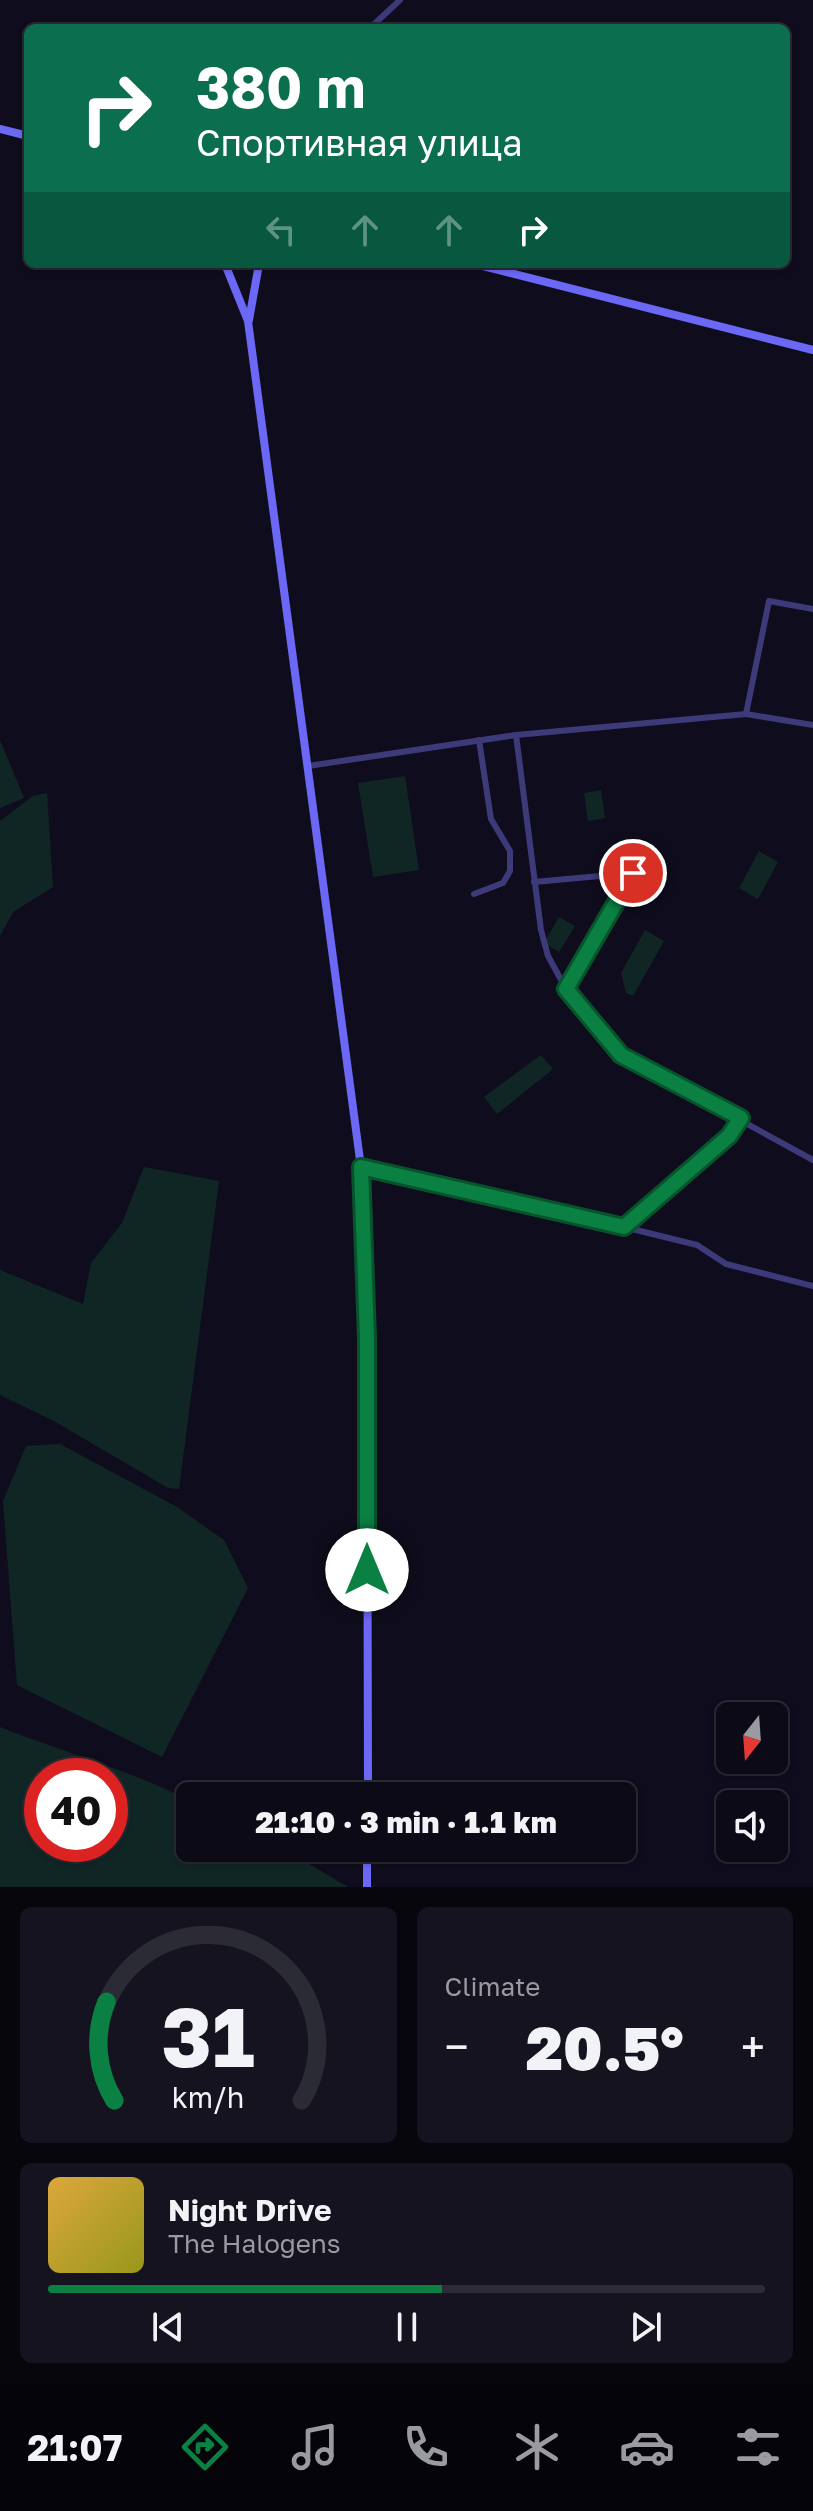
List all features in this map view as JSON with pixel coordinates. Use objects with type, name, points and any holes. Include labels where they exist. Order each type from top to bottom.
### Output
[{"type":"street","points":[[374,24],[400,0]]},
{"type":"street","points":[[0,129],[24,135]]},
{"type":"street","points":[[227,268],[248,321],[361,1167],[367,1338],[368,1782]]},
{"type":"street","points":[[248,321],[258,268]]},
{"type":"street","points":[[491,268],[813,350]]},
{"type":"street","points":[[746,714],[769,601],[813,609]]},
{"type":"street","points":[[308,766],[516,735],[746,714],[813,725]]},
{"type":"street","points":[[516,735],[534,882],[548,956],[566,989],[621,1055],[813,1160]]},
{"type":"street","points":[[474,894],[503,883],[510,861],[510,851],[491,819],[479,740]]},
{"type":"street","points":[[534,882],[633,873],[566,989]]},
{"type":"street","points":[[624,1227],[729,1136],[741,1118]]},
{"type":"street","points":[[361,1167],[697,1245],[726,1264],[813,1286]]},
{"type":"street","points":[[367,1862],[367,1887]]},
{"type":"green space","points":[[0,740],[24,798],[0,808]]},
{"type":"green space","points":[[405,776],[419,870],[373,877],[358,783]]},
{"type":"green space","points":[[601,790],[605,818],[588,821],[584,793]]},
{"type":"green space","points":[[47,793],[53,887],[13,912],[0,936],[0,821],[33,796]]},
{"type":"green space","points":[[759,851],[778,862],[758,899],[739,888]]},
{"type":"green space","points":[[559,917],[575,926],[559,952],[544,943]]},
{"type":"green space","points":[[645,930],[664,941],[633,996],[626,993],[621,973]]},
{"type":"green space","points":[[541,1055],[553,1069],[497,1114],[484,1097]]},
{"type":"green space","points":[[144,1167],[219,1181],[179,1489],[168,1488],[54,1421],[0,1395],[0,1270],[83,1304],[91,1263],[122,1223]]},
{"type":"green space","points":[[60,1444],[177,1507],[224,1540],[248,1588],[162,1757],[17,1685],[3,1501],[26,1446]]},
{"type":"green space","points":[[0,1727],[85,1758],[24,1758],[24,1862],[128,1862],[128,1774],[176,1794],[176,1862],[306,1862],[348,1887],[0,1887]]},
{"type":"route","points":[[367,1570],[366,1259],[361,1167],[624,1227],[729,1136],[741,1118],[621,1055],[596,1029],[566,989],[633,873]]}]
